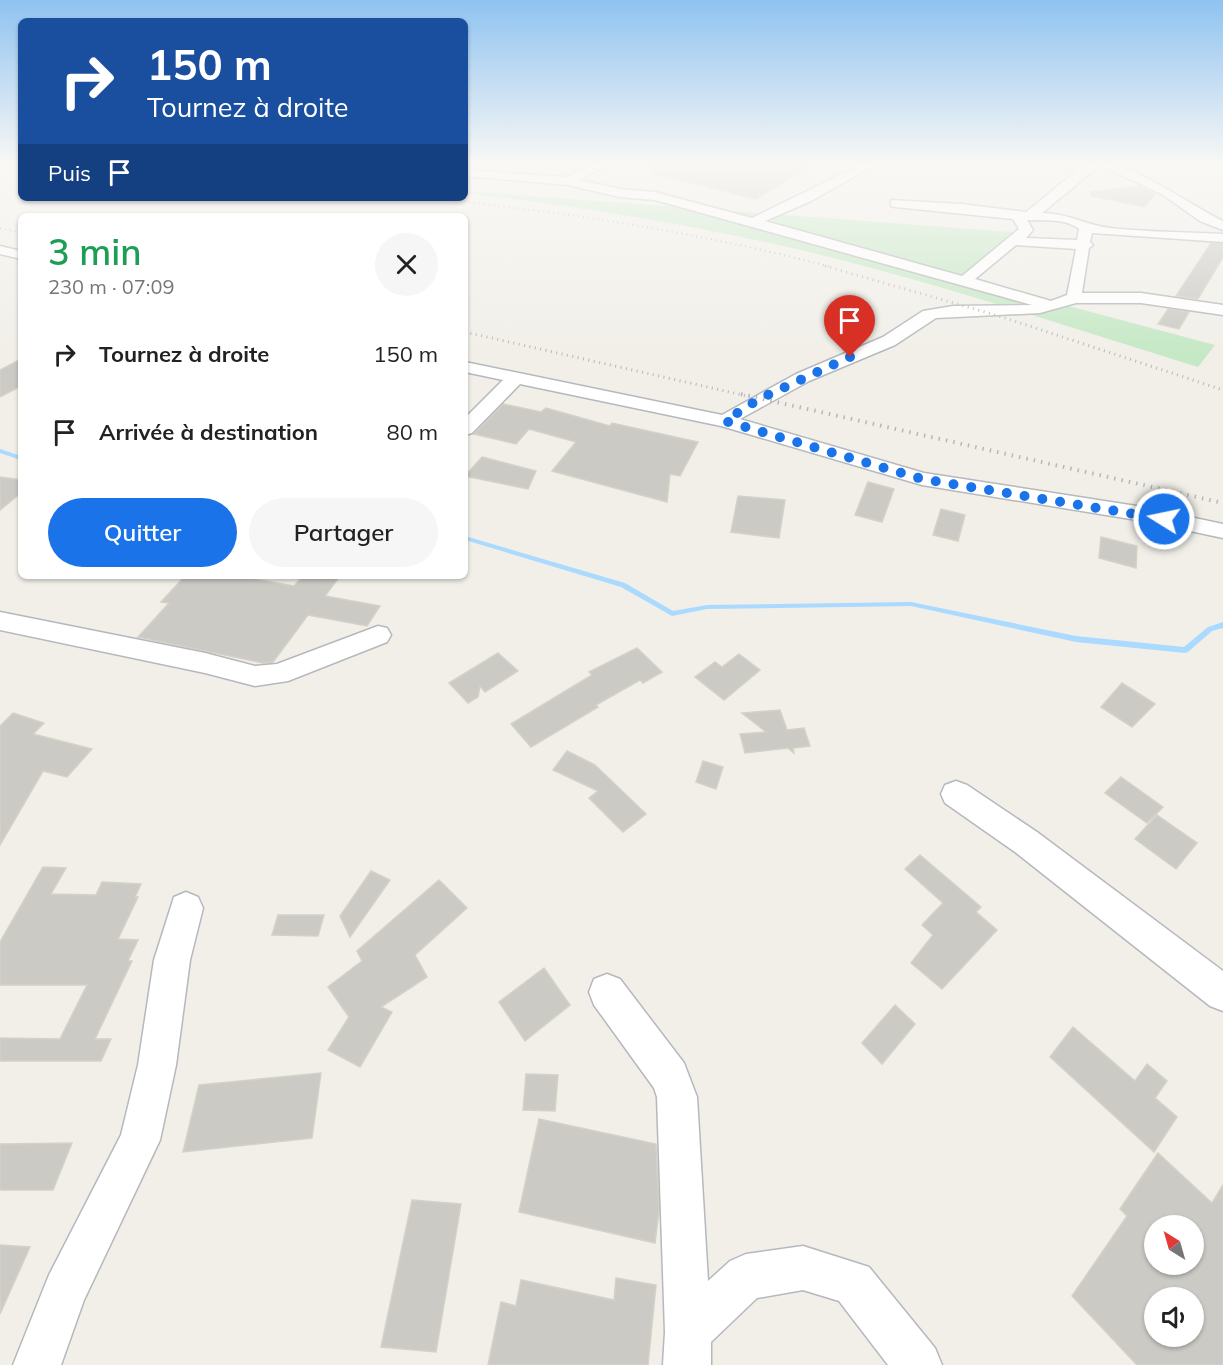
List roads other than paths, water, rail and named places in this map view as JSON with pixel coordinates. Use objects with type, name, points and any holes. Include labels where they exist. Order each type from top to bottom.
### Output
[{"type":"street","points":[[777,229],[1056,307]]},
{"type":"street","points":[[965,281],[1026,229]]},
{"type":"street","points":[[1074,298],[1086,245],[1086,229]]},
{"type":"street","points":[[1096,229],[1223,238]]},
{"type":"street","points":[[1013,241],[1086,245]]},
{"type":"street","points":[[0,250],[18,254]]},
{"type":"street","points":[[725,421],[759,399],[831,364],[890,341],[927,315],[955,312],[1015,312],[1056,307],[1074,298],[1141,298],[1223,310]]},
{"type":"street","points":[[468,368],[725,421],[922,479],[1143,514],[1223,531]]},
{"type":"street","points":[[468,426],[517,376]]},
{"type":"street","points":[[0,621],[205,663],[255,676],[279,674],[378,635]]},
{"type":"street","points":[[956,794],[1026,842],[1223,993]]},
{"type":"street","points":[[37,1365],[65,1291],[140,1140],[157,1065],[172,960],[186,908]]},
{"type":"street","points":[[607,992],[670,1077],[677,1097],[687,1348]]},
{"type":"street","points":[[687,1348],[746,1277],[803,1268],[853,1283],[918,1365]]},
{"type":"waterway","points":[[0,451],[18,457]]},
{"type":"waterway","points":[[468,539],[623,585],[672,614],[707,607],[911,604],[1076,639],[1185,650],[1210,629],[1223,625]]},
{"type":"railway","points":[[3,229],[18,232]]},
{"type":"railway","points":[[655,229],[732,243],[831,267]]},
{"type":"railway","points":[[825,266],[999,316],[1223,390]]},
{"type":"railway","points":[[468,333],[747,396]]},
{"type":"railway","points":[[741,394],[1223,503]]}]
